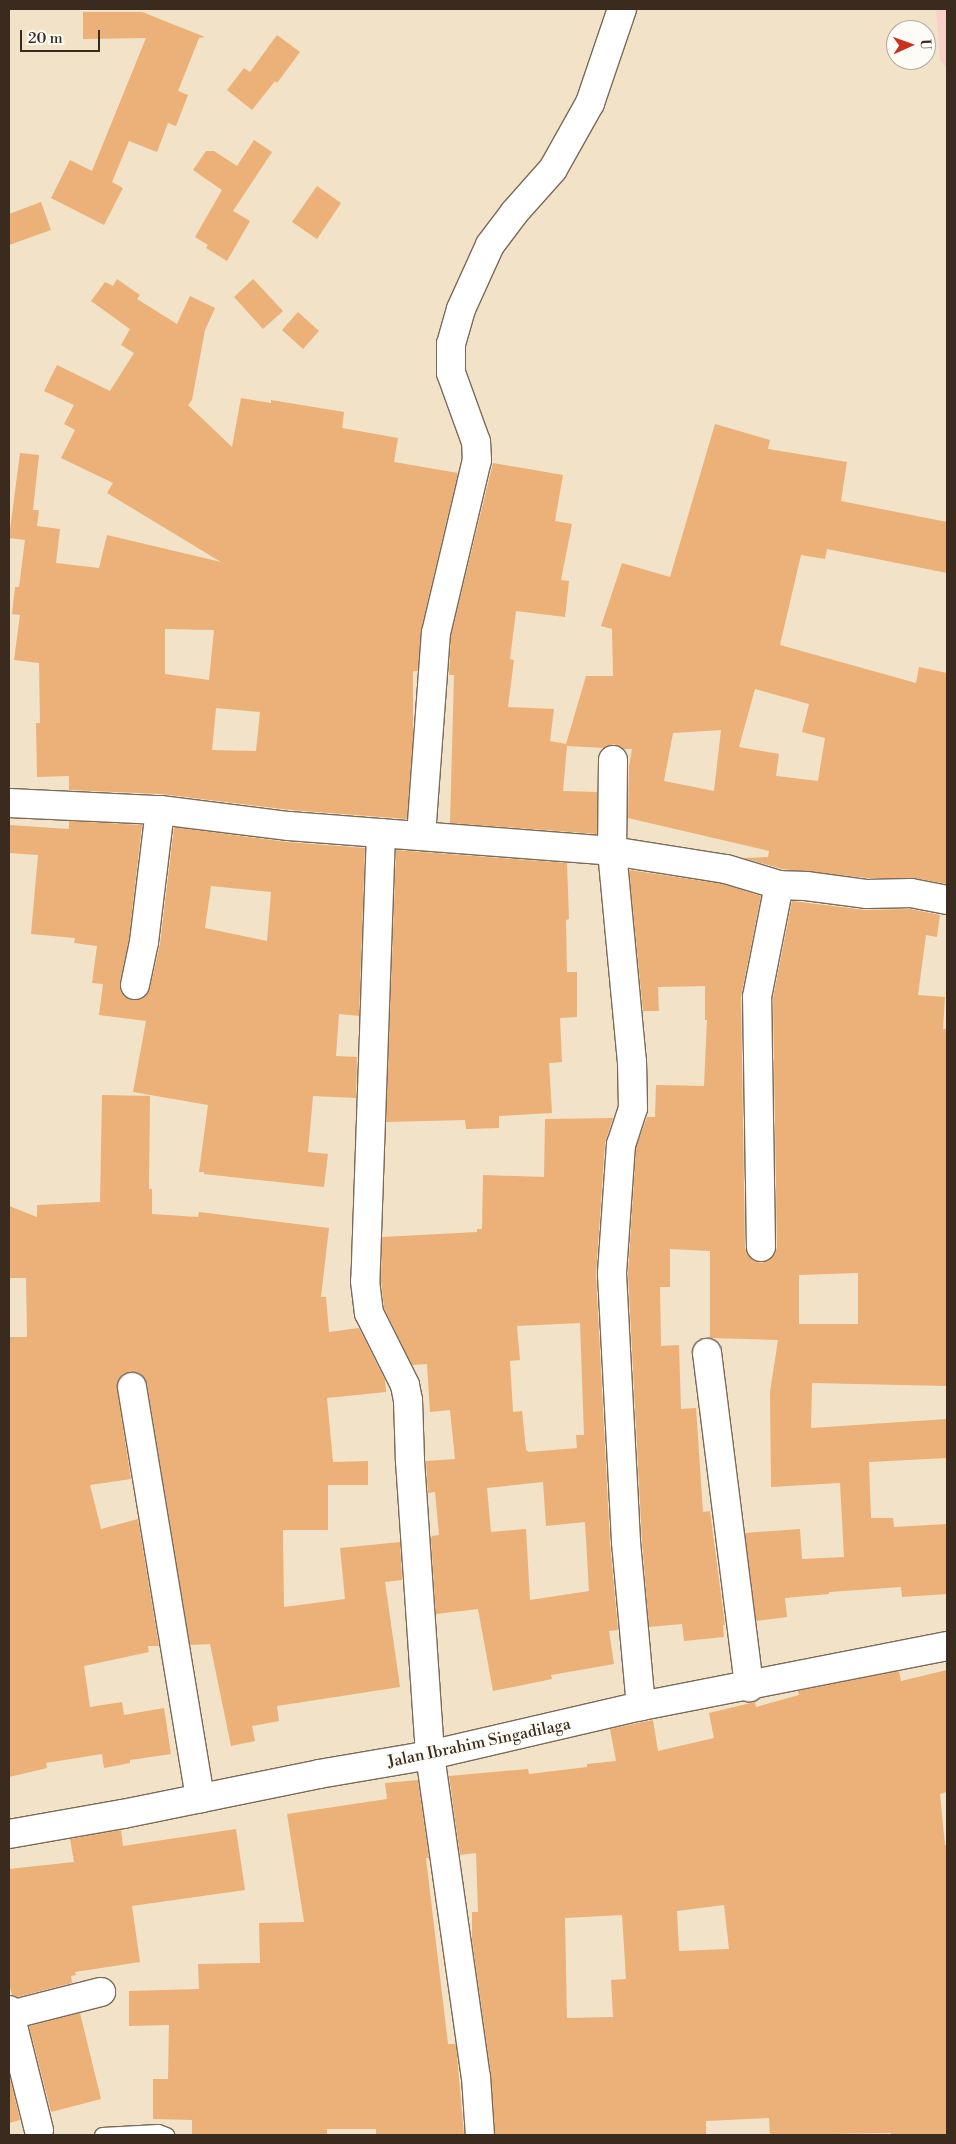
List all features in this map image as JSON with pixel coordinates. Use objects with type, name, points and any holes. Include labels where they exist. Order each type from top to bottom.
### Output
[{"type":"main road","points":[[421,836],[436,633],[477,460],[476,442],[450,373],[451,344],[461,309],[490,245],[514,213],[553,169],[590,102],[622,9]]},
{"type":"main road","points":[[613,760],[612,851],[632,1061],[633,1108],[622,1144],[612,1274],[626,1542],[641,1706]]},
{"type":"main road","points":[[9,803],[160,810],[289,826],[612,851],[726,869],[779,884],[867,894],[911,893],[947,900]]},
{"type":"main road","points":[[135,984],[144,942],[160,810]]},
{"type":"main road","points":[[381,833],[366,1281],[369,1313],[405,1385],[408,1400],[410,1461],[430,1755],[476,2077],[480,2135]]},
{"type":"main road","points":[[761,1247],[757,997],[779,884]]},
{"type":"main road","points":[[707,1353],[749,1687]]},
{"type":"main road","points":[[132,1387],[200,1798]]},
{"type":"main road","name":"Jalan Ibrahim Singadilaga","points":[[9,1834],[318,1774],[430,1755],[641,1706],[749,1687],[947,1646]]},
{"type":"main road","points":[[39,2133],[9,2013],[101,1992]]},
{"type":"lane","points":[[102,2135],[158,2132],[166,2135]]},
{"type":"shaded area","points":[[936,9],[947,9],[947,69],[940,60]]},
{"type":"building","points":[[83,12],[142,12],[205,37],[199,38],[178,91],[188,95],[176,126],[168,123],[157,152],[129,141],[112,182],[123,188],[104,225],[51,198],[70,160],[92,171],[146,38],[83,39]]},
{"type":"building","points":[[277,35],[300,52],[277,83],[275,81],[252,110],[227,90],[244,68],[250,72]]},
{"type":"building","points":[[254,140],[272,152],[233,211],[250,221],[227,261],[206,248],[208,245],[195,237],[222,190],[193,170],[206,151],[214,151],[237,166]]},
{"type":"building","points":[[317,186],[341,203],[317,239],[292,222]]},
{"type":"building","points":[[41,202],[51,230],[9,245],[9,214]]},
{"type":"building","points":[[117,279],[140,295],[137,299],[177,324],[190,296],[215,308],[205,330],[192,400],[188,405],[232,447],[241,398],[271,403],[271,400],[344,412],[342,428],[398,438],[394,462],[458,473],[421,630],[418,671],[413,671],[413,739],[407,819],[291,810],[161,794],[69,790],[69,776],[37,777],[36,723],[40,723],[39,663],[14,660],[20,615],[12,614],[15,587],[19,587],[25,540],[9,538],[20,453],[39,455],[33,510],[39,510],[37,526],[60,529],[56,563],[99,568],[107,535],[221,562],[107,493],[113,483],[61,458],[75,430],[64,424],[74,405],[44,391],[57,365],[110,391],[134,353],[121,345],[130,329],[91,301],[105,282],[113,286]],"holes":[[[165,629],[214,630],[209,680],[165,674]],[[216,708],[260,712],[256,751],[212,750]]]},
{"type":"building","points":[[253,279],[283,311],[263,329],[234,297]]},
{"type":"building","points":[[298,312],[319,331],[303,349],[282,330]]},
{"type":"building","points":[[715,424],[770,440],[768,449],[847,462],[841,501],[947,522],[947,573],[827,549],[825,559],[801,555],[780,645],[916,683],[919,667],[947,673],[947,884],[914,878],[868,878],[782,869],[743,858],[768,857],[769,851],[628,818],[629,766],[632,749],[623,749],[614,744],[604,748],[567,746],[563,791],[597,792],[597,834],[450,823],[454,675],[449,675],[451,635],[493,463],[563,475],[555,521],[572,524],[561,580],[569,581],[565,617],[516,611],[510,659],[514,660],[508,707],[554,709],[550,741],[566,744],[586,676],[613,676],[612,629],[601,626],[622,563],[670,577]],"holes":[[[755,689],[809,704],[802,732],[825,738],[818,781],[776,776],[779,754],[739,747]],[[721,730],[714,791],[664,781],[673,733]]]},
{"type":"building","points":[[69,821],[142,825],[129,939],[120,982],[120,990],[124,996],[132,1000],[140,1000],[146,996],[150,988],[160,944],[174,827],[287,842],[365,848],[359,1016],[339,1014],[336,1056],[357,1057],[356,1098],[313,1096],[308,1152],[328,1154],[324,1187],[199,1172],[208,1105],[133,1092],[146,1021],[99,1015],[103,984],[92,983],[97,946],[74,943],[75,938],[31,934],[38,855],[9,853],[9,825],[69,829]],"holes":[[[211,886],[271,892],[267,941],[205,928]]]},
{"type":"building","points":[[396,850],[567,863],[569,919],[566,920],[567,972],[577,972],[577,1017],[560,1018],[562,1062],[549,1063],[552,1113],[499,1116],[499,1128],[466,1129],[465,1120],[386,1122]]},
{"type":"building","points":[[629,870],[723,884],[761,896],[741,997],[745,1247],[748,1255],[754,1261],[761,1263],[769,1260],[775,1254],[777,1247],[773,998],[792,901],[865,910],[910,909],[940,915],[937,937],[926,935],[918,995],[945,997],[943,1029],[947,1029],[947,1386],[812,1383],[811,1428],[947,1419],[947,1458],[869,1462],[871,1518],[893,1518],[894,1527],[947,1524],[947,1594],[902,1597],[901,1587],[829,1592],[829,1594],[785,1598],[787,1617],[756,1621],[745,1533],[800,1529],[802,1559],[844,1557],[840,1483],[771,1487],[770,1392],[778,1340],[710,1338],[710,1251],[670,1249],[670,1287],[660,1287],[661,1346],[679,1345],[681,1409],[696,1408],[703,1512],[710,1511],[725,1625],[723,1625],[724,1637],[684,1641],[682,1624],[649,1627],[642,1541],[628,1274],[636,1147],[647,1117],[655,1117],[656,1085],[704,1086],[707,1020],[705,1020],[705,986],[658,987],[659,1011],[643,1011]],"holes":[[[858,1273],[858,1324],[799,1324],[799,1275]]]},
{"type":"building","points":[[102,1095],[150,1096],[149,1189],[152,1189],[152,1214],[198,1217],[199,1212],[329,1228],[321,1297],[326,1297],[329,1332],[359,1328],[385,1380],[386,1392],[327,1398],[333,1462],[368,1461],[368,1485],[328,1485],[328,1530],[283,1530],[284,1607],[345,1599],[340,1548],[400,1542],[402,1580],[385,1582],[400,1687],[277,1706],[279,1721],[252,1726],[255,1741],[231,1746],[210,1644],[190,1645],[147,1384],[138,1373],[129,1372],[122,1375],[118,1381],[117,1389],[131,1479],[90,1485],[101,1529],[138,1519],[159,1646],[148,1646],[149,1652],[84,1666],[90,1707],[122,1702],[124,1715],[164,1708],[171,1754],[130,1760],[130,1763],[104,1768],[102,1754],[46,1763],[47,1768],[9,1777],[9,1337],[27,1337],[26,1278],[9,1278],[9,1206],[37,1217],[37,1205],[100,1202]]},
{"type":"building","points":[[613,1118],[605,1143],[596,1275],[610,1543],[618,1630],[609,1631],[614,1664],[551,1675],[552,1679],[493,1691],[478,1609],[436,1614],[431,1539],[432,1536],[439,1535],[435,1492],[428,1493],[426,1461],[455,1459],[450,1410],[430,1412],[427,1364],[412,1365],[384,1308],[381,1280],[382,1237],[477,1232],[477,1229],[482,1229],[483,1175],[544,1177],[545,1119]],"holes":[[[580,1323],[584,1435],[576,1435],[577,1448],[529,1452],[526,1450],[522,1411],[513,1412],[510,1361],[520,1360],[517,1326]],[[543,1482],[546,1526],[585,1522],[589,1591],[530,1600],[526,1529],[491,1532],[487,1488]]]},
{"type":"building","points":[[947,1670],[947,1792],[940,1794],[945,1845],[947,1845],[947,2135],[891,2135],[891,2133],[770,2135],[769,2118],[706,2121],[706,2135],[495,2135],[491,2075],[472,1940],[472,1912],[478,1912],[476,1853],[460,1855],[449,1776],[528,1769],[529,1774],[587,1767],[587,1764],[616,1761],[610,1729],[653,1720],[658,1751],[714,1738],[709,1713],[755,1702],[756,1707],[799,1695],[798,1691],[899,1671],[901,1681]],"holes":[[[724,1905],[729,1949],[679,1951],[677,1911]],[[622,1915],[626,1979],[611,1980],[613,2017],[567,2018],[565,1918]]]},
{"type":"building","points":[[418,1780],[429,1858],[426,1858],[448,2044],[456,2044],[464,2135],[376,2135],[376,2129],[327,2129],[327,2135],[192,2135],[192,2120],[153,2119],[153,2079],[168,2079],[169,2025],[129,2026],[129,1991],[199,1989],[198,1964],[260,1963],[259,1923],[304,1922],[287,1814],[387,1799],[385,1783]]},
{"type":"building","points":[[236,1829],[245,1890],[132,1906],[140,1962],[75,1972],[76,1975],[71,1976],[72,1983],[17,1997],[12,1995],[9,1984],[9,1869],[74,1862],[70,1839],[121,1830],[123,1846]]},
{"type":"building","points":[[80,2013],[101,2099],[51,2112],[29,2026]]},
{"type":"building","points":[[9,2073],[20,2120],[9,2123]]}]
